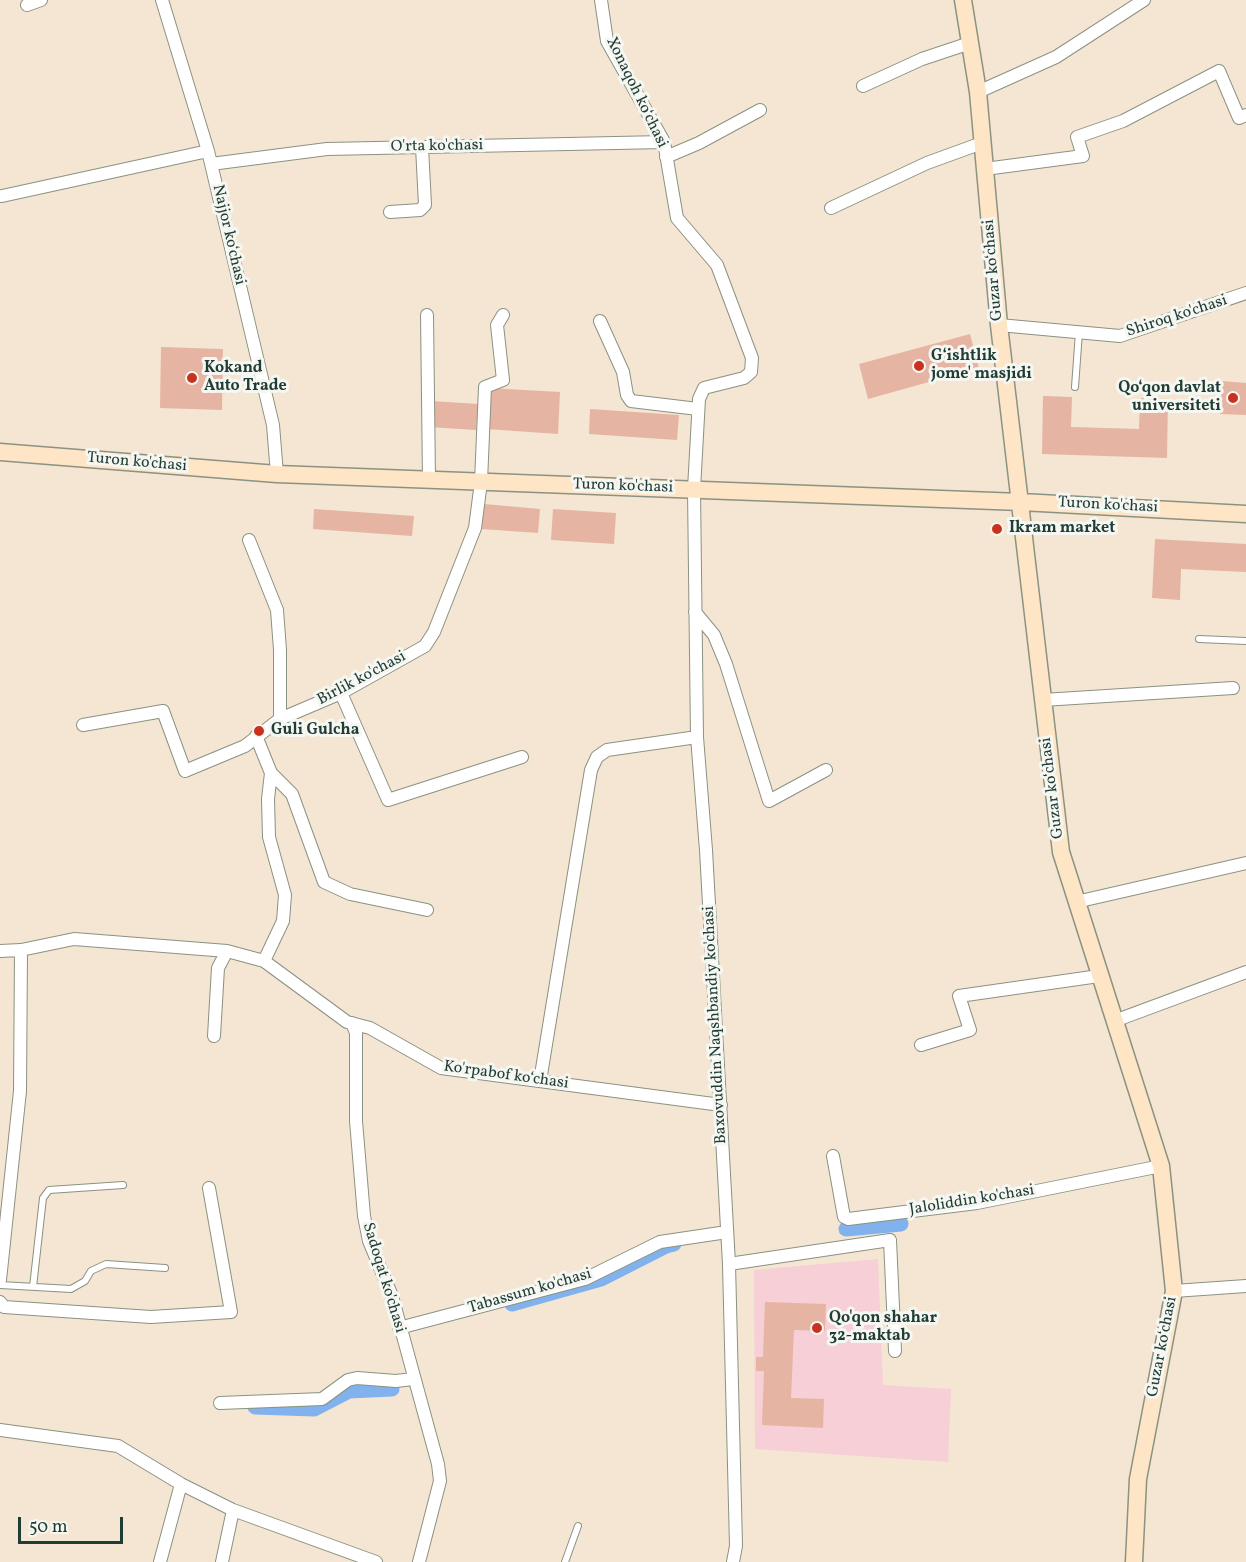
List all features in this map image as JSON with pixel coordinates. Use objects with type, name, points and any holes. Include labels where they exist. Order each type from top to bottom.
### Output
[{"type":"main road","name":"Guzar koʻchasi","points":[[963,0],[978,92],[999,325],[1061,852],[1161,1166],[1174,1291],[1138,1479],[1134,1562]]},
{"type":"main road","name":"Turon ko'chasi","points":[[0,452],[277,474],[1020,502],[1246,514]]},
{"type":"street","points":[[27,5],[41,0]]},
{"type":"street","name":"Najjor koʻchasi","points":[[162,0],[208,151],[273,425],[277,474]]},
{"type":"street","name":"Xonaqoh koʻchasi","points":[[602,0],[607,41],[664,142],[677,218],[717,265],[752,357],[751,372],[744,378],[704,388],[698,409],[694,489]]},
{"type":"street","points":[[978,92],[1056,57],[1144,0]]},
{"type":"street","points":[[863,86],[900,71],[922,58],[970,43]]},
{"type":"street","points":[[985,169],[1083,156],[1077,137],[1123,121],[1219,71],[1242,116]]},
{"type":"street","points":[[666,157],[699,143],[760,110]]},
{"type":"street","name":"O'rta ko'chasi","points":[[211,164],[327,149],[664,142]]},
{"type":"street","points":[[831,208],[927,163],[982,143]]},
{"type":"street","points":[[390,212],[420,210],[424,205],[422,147]]},
{"type":"street","points":[[2,196],[208,151]]},
{"type":"street","name":"Shiroq ko'chasi","points":[[999,325],[1120,336],[1138,332],[1246,293]]},
{"type":"street","points":[[427,315],[429,480]]},
{"type":"street","name":"Birlik ko'chasi","points":[[84,725],[163,711],[185,771],[245,746],[280,719],[341,693],[425,646],[431,638],[472,541],[481,482],[485,387],[503,380],[497,325],[503,315]]},
{"type":"street","points":[[600,321],[623,372],[627,395],[631,401],[698,409]]},
{"type":"street","name":"Baxovuddin Naqshbandiy ko'chasi","points":[[694,489],[697,737],[706,850],[729,1264],[736,1546],[734,1562]]},
{"type":"street","points":[[249,540],[277,610],[280,650],[280,719]]},
{"type":"street","points":[[695,612],[714,635],[726,664],[769,801],[826,770]]},
{"type":"street","points":[[1043,699],[1233,688]]},
{"type":"street","points":[[341,693],[388,800],[522,757]]},
{"type":"street","points":[[256,736],[271,773],[292,794],[324,882],[336,890],[350,894],[427,910]]},
{"type":"street","points":[[540,1081],[591,770],[597,757],[607,750],[697,737]]},
{"type":"street","points":[[264,961],[283,921],[285,895],[269,837],[271,773]]},
{"type":"street","points":[[1076,902],[1246,863]]},
{"type":"street","name":"Ko'rpabof koʻchasi","points":[[0,951],[21,950],[74,939],[227,951],[264,961],[352,1023],[370,1028],[441,1068],[721,1105]]},
{"type":"street","points":[[0,1280],[20,1090],[21,950]]},
{"type":"street","points":[[214,1036],[218,968],[227,951]]},
{"type":"street","points":[[1114,1021],[1246,972]]},
{"type":"street","points":[[921,1046],[970,1030],[959,996],[1099,976]]},
{"type":"street","name":"Sadoqat ko'chasi","points":[[352,1023],[356,1033],[356,1121],[364,1216],[369,1241],[392,1296],[438,1464],[440,1481],[419,1562]]},
{"type":"street","name":"Jaloliddin ko'chasi","points":[[833,1156],[843,1217],[848,1219],[977,1203],[1161,1166]]},
{"type":"street","points":[[0,1302],[4,1307],[151,1317],[231,1312],[209,1188]]},
{"type":"street","name":"Tabassum ko'chasi","points":[[399,1328],[585,1279],[660,1242],[727,1232]]},
{"type":"street","points":[[729,1264],[890,1240],[895,1351]]},
{"type":"street","points":[[1174,1291],[1246,1286]]},
{"type":"street","points":[[220,1402],[322,1399],[348,1380],[357,1378],[396,1381],[413,1379]]},
{"type":"street","points":[[0,1430],[118,1446],[181,1484],[233,1510],[376,1562]]},
{"type":"street","points":[[160,1562],[181,1484]]},
{"type":"street","points":[[222,1562],[233,1510]]},
{"type":"lane","points":[[1075,387],[1079,333]]},
{"type":"lane","points":[[1199,639],[1246,641]]},
{"type":"lane","points":[[33,1287],[44,1198],[49,1190],[123,1185]]},
{"type":"lane","points":[[0,1285],[71,1289],[85,1281],[91,1271],[106,1264],[165,1268]]},
{"type":"lane","points":[[565,1562],[578,1526]]},
{"type":"shaded area","name":"Qo'qon shahar 32-maktab","points":[[878,1259],[883,1385],[951,1389],[948,1462],[755,1449],[754,1270]]},
{"type":"building","name":"Gʻishtlik jome' masjidi","points":[[970,334],[979,368],[868,399],[859,364]]},
{"type":"building","name":"Kokand Auto Trade","points":[[161,347],[223,349],[222,410],[160,408]]},
{"type":"building","name":"Qoʻqon davlat universiteti","points":[[1222,381],[1246,383],[1246,415],[1220,414]]},
{"type":"building","points":[[489,388],[560,392],[558,434],[486,429]]},
{"type":"building","points":[[1043,396],[1072,397],[1071,427],[1139,429],[1140,398],[1168,399],[1167,458],[1042,454]]},
{"type":"building","points":[[431,401],[478,404],[476,430],[429,427]]},
{"type":"building","points":[[590,409],[679,415],[677,440],[589,434]]},
{"type":"building","points":[[484,504],[540,509],[538,533],[482,529]]},
{"type":"building","points":[[314,509],[414,516],[412,536],[313,529]]},
{"type":"building","points":[[553,509],[616,513],[614,544],[551,540]]},
{"type":"building","points":[[1155,539],[1246,544],[1246,572],[1181,569],[1180,600],[1152,598]]},
{"type":"building","points":[[765,1302],[826,1304],[825,1331],[794,1330],[791,1398],[824,1399],[823,1428],[762,1425],[764,1371],[756,1371],[756,1357],[763,1357]]},
{"type":"waterway","points":[[846,1229],[901,1224]]},
{"type":"waterway","points":[[512,1304],[601,1279],[674,1244]]},
{"type":"waterway","points":[[255,1407],[314,1409],[349,1391],[392,1389]]},
{"type":"place","name":"Gʻishtlik jome' masjidi","points":[[919,366]]},
{"type":"place","name":"Kokand Auto Trade","points":[[192,378]]},
{"type":"place","name":"Qoʻqon davlat universiteti","points":[[1233,398]]},
{"type":"place","name":"Ikram market","points":[[997,529]]},
{"type":"place","name":"Guli Gulcha","points":[[259,731]]},
{"type":"place","name":"Qo'qon shahar 32-maktab","points":[[817,1328]]}]
